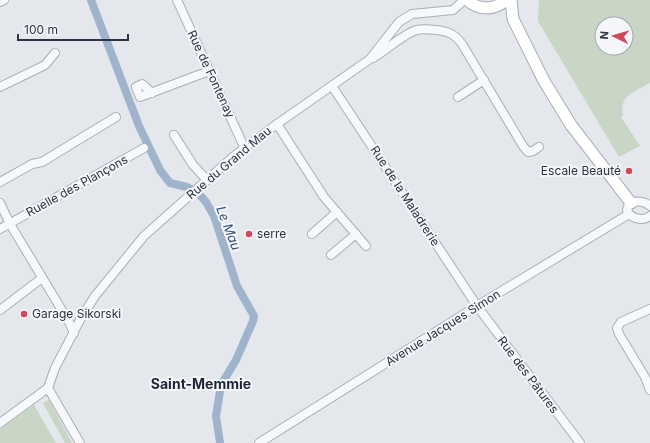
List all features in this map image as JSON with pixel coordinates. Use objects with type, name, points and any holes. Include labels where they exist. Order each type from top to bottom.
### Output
[{"type":"street","points":[[0,2],[4,0]]},
{"type":"street","name":"Rue de Fontenay","points":[[177,0],[245,149]]},
{"type":"street","points":[[466,0],[479,7],[495,7],[506,0]]},
{"type":"street","name":"Rue du Grand Mau","points":[[48,388],[55,368],[95,296],[144,236],[245,149],[277,124],[370,59],[399,22],[412,14],[453,10],[466,0]]},
{"type":"street","points":[[511,0],[513,19],[544,81],[571,125],[631,203]]},
{"type":"street","points":[[495,7],[513,19]]},
{"type":"street","points":[[370,59],[386,51],[410,32],[417,30],[442,31],[450,33],[458,39],[528,152],[539,147]]},
{"type":"street","points":[[0,87],[46,65],[55,53]]},
{"type":"street","points":[[152,93],[209,71]]},
{"type":"street","points":[[458,97],[484,80]]},
{"type":"street","name":"Rue de la Maladrerie","points":[[332,86],[477,306]]},
{"type":"street","points":[[0,182],[32,164],[42,162],[116,118]]},
{"type":"street","points":[[277,124],[324,197],[366,246]]},
{"type":"street","points":[[174,135],[204,183]]},
{"type":"street","name":"Ruelle des Plançons","points":[[0,229],[144,148]]},
{"type":"street","points":[[631,203],[641,202],[650,205]]},
{"type":"street","points":[[0,203],[10,224],[69,322],[74,333]]},
{"type":"street","points":[[631,203],[628,207],[629,214],[634,217],[649,219]]},
{"type":"street","points":[[312,234],[337,212]]},
{"type":"street","name":"Avenue Jacques Simon","points":[[263,442],[477,306],[629,214]]},
{"type":"street","points":[[331,255],[356,234]]},
{"type":"street","points":[[0,310],[42,278]]},
{"type":"street","name":"Rue des Pâtures","points":[[477,306],[580,443]]},
{"type":"street","points":[[650,310],[621,322],[617,328],[619,334],[645,377],[650,390]]},
{"type":"street","points":[[0,423],[48,388],[80,443]]},
{"type":"green space","points":[[539,0],[650,0],[650,83],[626,98],[623,103],[623,115],[621,117],[640,146],[619,157],[538,21]]},
{"type":"green space","points":[[49,400],[72,443],[65,443],[43,403]]},
{"type":"green space","points":[[34,405],[56,443],[0,443],[0,429]]},
{"type":"waterway","name":"Le Mau","points":[[91,0],[139,126],[160,170],[170,183],[187,187],[198,193],[206,202],[214,216],[237,286],[254,316],[236,360],[221,385],[216,416],[220,443]]},
{"type":"place","name":"Escale Beauté","points":[[629,171]]},
{"type":"place","name":"serre","points":[[249,234]]},
{"type":"place","name":"Garage Sikorski","points":[[24,314]]},
{"type":"district","name":"Saint-Memmie","points":[[201,384]]}]
